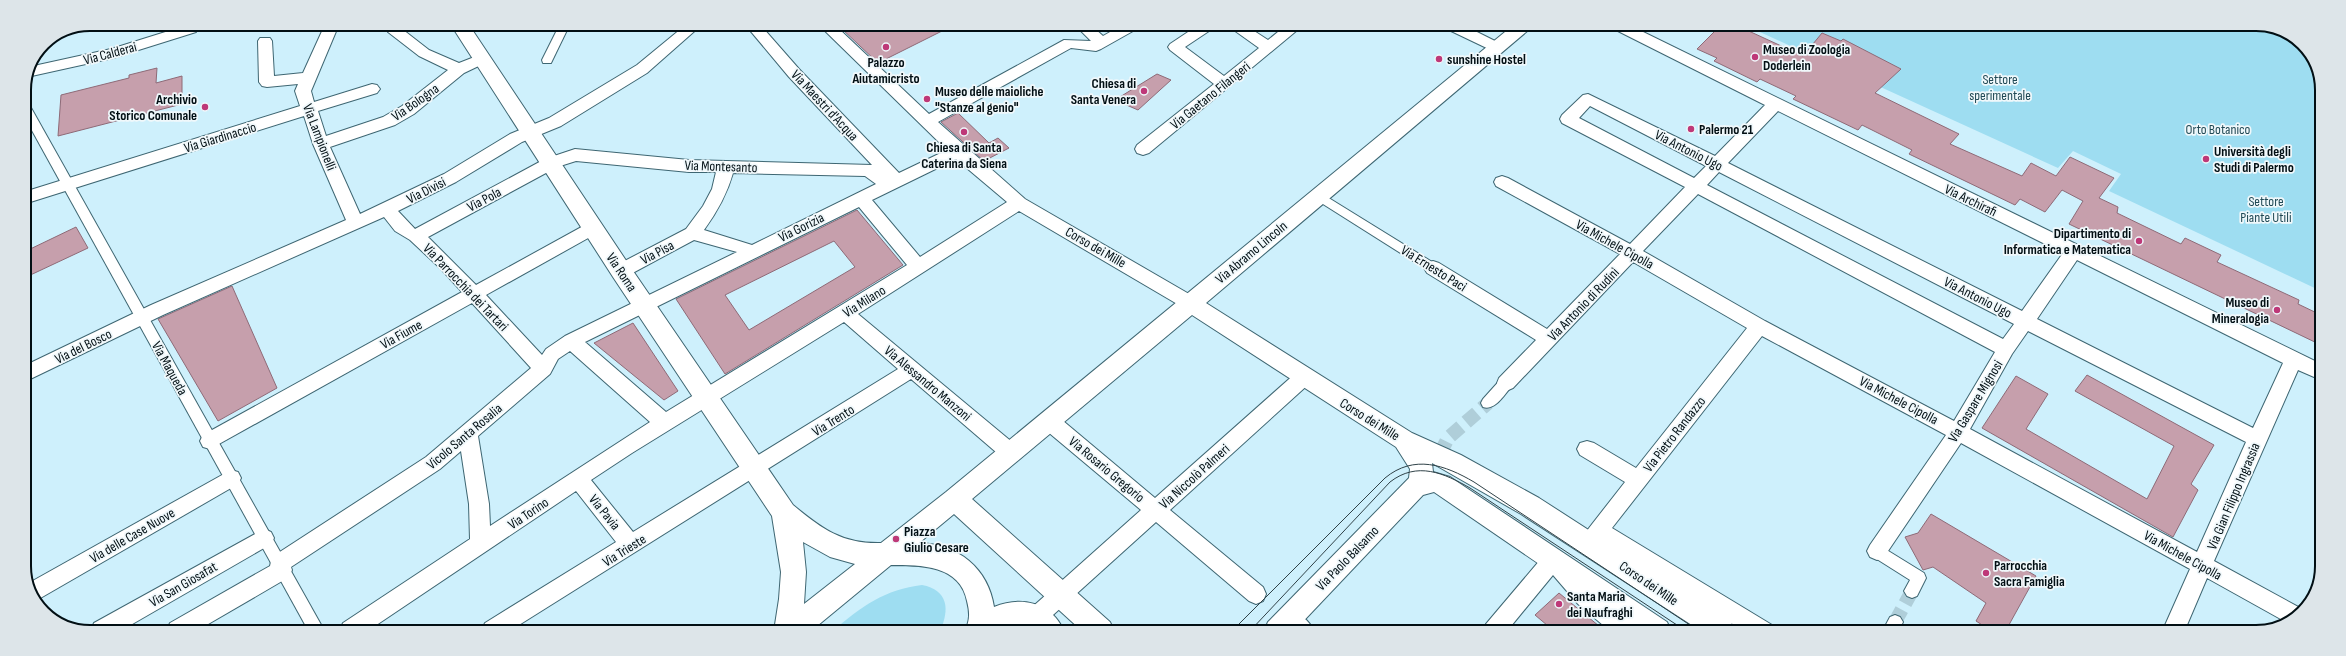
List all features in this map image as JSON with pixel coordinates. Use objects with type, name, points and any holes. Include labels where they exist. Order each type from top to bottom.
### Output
[{"type":"street","name":"Via Calderai","points":[[35,70],[113,53],[182,31]]},
{"type":"street","name":"Via Lampionelli","points":[[329,31],[304,91],[308,109],[321,144],[355,222]]},
{"type":"street","points":[[396,31],[424,53],[459,69]]},
{"type":"street","name":"Via Roma","points":[[464,31],[621,271],[784,513]]},
{"type":"street","points":[[547,60],[562,31]]},
{"type":"street","name":"Via Divisi","points":[[142,318],[387,209],[450,178],[516,138],[555,122],[642,69],[687,31]]},
{"type":"street","name":"Via Maestri d'Acqua","points":[[758,31],[892,183]]},
{"type":"street","name":"Corso dei Mille","points":[[832,31],[958,151],[1020,203],[1190,303],[1404,440],[1434,451],[1460,464],[1751,625]]},
{"type":"street","points":[[1089,31],[1103,42]]},
{"type":"street","points":[[928,121],[1070,43],[1096,46],[1123,31]]},
{"type":"street","points":[[1199,31],[1174,47],[1224,84]]},
{"type":"street","points":[[1245,31],[1273,44]]},
{"type":"street","name":"Via Gaetano Filangeri","points":[[1143,149],[1289,31]]},
{"type":"street","points":[[1462,31],[1498,48]]},
{"type":"street","name":"Via Abramo Lincoln","points":[[797,625],[980,479],[1518,31]]},
{"type":"street","name":"Via Archirafi","points":[[1629,31],[2315,370]]},
{"type":"street","points":[[265,41],[267,82],[309,78]]},
{"type":"street","name":"Via Bologna","points":[[321,144],[389,121],[408,110],[459,69],[482,59]]},
{"type":"street","name":"Via Giardinaccio","points":[[31,196],[372,89]]},
{"type":"street","name":"Via Antonio Ugo","points":[[2006,349],[1568,119],[1588,99],[2257,439]]},
{"type":"street","name":"Via Antonio di Rudinì","points":[[1506,383],[1775,104]]},
{"type":"street","name":"Via Maqueda","points":[[31,119],[313,625]]},
{"type":"street","name":"Via Gorizia","points":[[643,304],[958,151]]},
{"type":"street","name":"Via Montesanto","points":[[551,163],[575,155],[639,162],[726,167],[870,170],[892,183]]},
{"type":"street","name":"Via Pola","points":[[416,236],[551,163]]},
{"type":"street","points":[[726,167],[720,189],[710,209],[692,233],[741,246],[750,252]]},
{"type":"street","name":"Via Michele Cipolla","points":[[1502,182],[1632,253],[1759,326],[1958,432],[2291,614]]},
{"type":"street","name":"Via Ernesto Paci","points":[[1319,196],[1549,339]]},
{"type":"street","points":[[861,198],[919,267]]},
{"type":"street","name":"Via Milano","points":[[707,399],[1020,203]]},
{"type":"street","name":"Via Parrocchia dei Tartari","points":[[387,209],[401,227],[408,233],[416,236],[447,264],[543,369]]},
{"type":"street","name":"Via Fiume","points":[[210,441],[593,228]]},
{"type":"street","name":"Via Pisa","points":[[621,271],[692,233]]},
{"type":"street","name":"Via Gaspare Mignosi","points":[[1877,551],[1958,432],[2006,349],[2074,251]]},
{"type":"street","name":"Vicolo Santa Rosalia","points":[[186,625],[280,567],[433,463],[543,369],[552,354],[571,341],[643,304]]},
{"type":"street","name":"Via Alessandro Manzoni","points":[[845,313],[1011,453]]},
{"type":"street","name":"Via del Bosco","points":[[31,372],[142,318]]},
{"type":"street","name":"Via Pietro Randazzo","points":[[1594,537],[1759,326]]},
{"type":"street","points":[[571,341],[665,423]]},
{"type":"street","name":"Via Gian Filippo Ingrassia","points":[[2176,625],[2257,439],[2294,360]]},
{"type":"street","name":"Via Trento","points":[[754,469],[912,370]]},
{"type":"street","name":"Via Niccolò Palmeri","points":[[1043,624],[1061,595],[1304,377]]},
{"type":"street","points":[[1488,403],[1506,383]]},
{"type":"street","name":"Via Torino","points":[[358,625],[578,479],[665,423],[707,399]]},
{"type":"street","name":"Via Rosario Gregorio","points":[[1049,421],[1256,594]]},
{"type":"street","points":[[468,433],[479,504],[480,544]]},
{"type":"street","points":[[1404,440],[1414,452],[1422,467],[1422,476],[1418,486]]},
{"type":"street","points":[[1587,449],[1638,480]]},
{"type":"street","name":"Via Trieste","points":[[501,625],[754,469]]},
{"type":"street","name":"Via delle Case Nuove","points":[[37,590],[231,478]]},
{"type":"street","name":"Via Pavia","points":[[578,479],[631,545]]},
{"type":"street","points":[[1418,486],[1434,482],[1441,484],[1649,625]]},
{"type":"street","name":"Via Paolo Balsamo","points":[[1291,625],[1418,486]]},
{"type":"street","points":[[955,499],[1094,625]]},
{"type":"street","points":[[784,513],[818,540],[848,552],[885,556],[929,554],[944,557],[967,573],[976,584],[982,605],[980,625]]},
{"type":"street","points":[[784,513],[791,542],[795,584],[788,625]]},
{"type":"street","name":"Corso dei Mille","points":[[1594,537],[1713,625]]},
{"type":"street","name":"Via San Giosafat","points":[[111,625],[264,538]]},
{"type":"street","points":[[1877,551],[1919,578],[1912,591]]},
{"type":"street","points":[[1499,625],[1553,560]]},
{"type":"street","points":[[1553,560],[1585,597],[1618,625]]},
{"type":"street","points":[[985,625],[993,619],[1009,613],[1026,613],[1043,624]]},
{"type":"green space","name":"Orto Botanico","points":[[1758,31],[2256,31],[2271,33],[2285,39],[2292,43],[2300,51],[2307,61],[2314,79],[2315,87],[2315,288],[2109,191],[2121,174],[2073,151],[2058,168]]},
{"type":"green space","points":[[922,585],[937,591],[942,596],[946,608],[942,625],[840,625],[874,600],[897,590]]},
{"type":"building","name":"Palazzo Aiutamicristo","points":[[844,31],[942,31],[878,63]]},
{"type":"building","points":[[1715,31],[1749,31],[1803,56],[1822,33],[1841,41],[1843,39],[1901,69],[1875,93],[1959,134],[1950,144],[2022,176],[2031,163],[2056,176],[2070,157],[2114,178],[2099,198],[2118,207],[2117,213],[2181,244],[2185,238],[2221,255],[2217,262],[2299,300],[2298,304],[2315,312],[2315,342],[2069,224],[2083,201],[2062,190],[2045,212],[2020,199],[2015,205],[1909,154],[1912,150],[1862,125],[1858,130],[1793,99],[1796,96],[1760,79],[1757,82],[1714,61],[1717,58],[1697,49]]},
{"type":"building","points":[[157,68],[156,83],[182,76],[182,104],[58,136],[61,95],[129,78],[129,75]]},
{"type":"building","name":"Chiesa di Santa Venera","points":[[1157,74],[1171,80],[1138,110],[1115,100]]},
{"type":"building","name":"Chiesa di Santa Caterina da Siena","points":[[958,113],[989,143],[998,138],[1009,148],[984,161],[941,122]]},
{"type":"building","points":[[857,210],[903,265],[725,374],[676,299]],"holes":[[[834,241],[855,267],[749,330],[725,295]]]},
{"type":"building","points":[[76,227],[88,248],[31,275],[31,249]]},
{"type":"building","points":[[232,286],[277,388],[218,421],[158,319]]},
{"type":"building","points":[[633,323],[678,391],[664,400],[594,343]]},
{"type":"building","points":[[2087,375],[2214,445],[2191,484],[2198,490],[2173,537],[1982,428],[2016,376],[2048,394],[2026,429],[2147,499],[2174,446],[2075,391]]},
{"type":"building","name":"Parrocchia Sacra Famiglia","points":[[1931,514],[2036,576],[2009,625],[1982,625],[1976,621],[1986,603],[1933,567],[1923,570],[1905,537],[1918,533]]},
{"type":"building","name":"Santa Maria dei Naufraghi","points":[[1559,593],[1598,625],[1547,625],[1535,615]]},
{"type":"tunnel","points":[[1440,454],[1448,438],[1488,403]]},
{"type":"tunnel","points":[[1895,622],[1912,591]]},
{"type":"tram line","points":[[1238,625],[1385,478],[1407,466],[1418,464],[1441,467],[1474,482],[1690,625]]},
{"type":"tram line","points":[[1256,625],[1390,482],[1410,472],[1420,471],[1440,474],[1470,488],[1677,625]]},
{"type":"place","name":"Palazzo Aiutamicristo","points":[[886,47]]},
{"type":"place","name":"Museo di Zoologia Doderlein","points":[[1755,57]]},
{"type":"place","name":"sunshine Hostel","points":[[1439,59]]},
{"type":"place","name":"Chiesa di Santa Venera","points":[[1144,91]]},
{"type":"place","name":"Museo delle maioliche \"Stanze al genio\"","points":[[927,99]]},
{"type":"place","name":"Archivio Storico Comunale","points":[[205,107]]},
{"type":"place","name":"Palermo 21","points":[[1691,129]]},
{"type":"place","name":"Chiesa di Santa Caterina da Siena","points":[[964,132]]},
{"type":"place","name":"Università degli Studi di Palermo","points":[[2206,159]]},
{"type":"place","name":"Dipartimento di Informatica e Matematica","points":[[2139,241]]},
{"type":"place","name":"Museo di Mineralogia","points":[[2277,310]]},
{"type":"place","name":"Piazza Giulio Cesare","points":[[896,539]]},
{"type":"place","name":"Parrocchia Sacra Famiglia","points":[[1986,573]]},
{"type":"place","name":"Santa Maria dei Naufraghi","points":[[1559,604]]},
{"type":"park label","name":"Settore sperimentale","points":[[2000,88]]},
{"type":"park label","name":"Settore Piante Utili","points":[[2266,210]]}]
